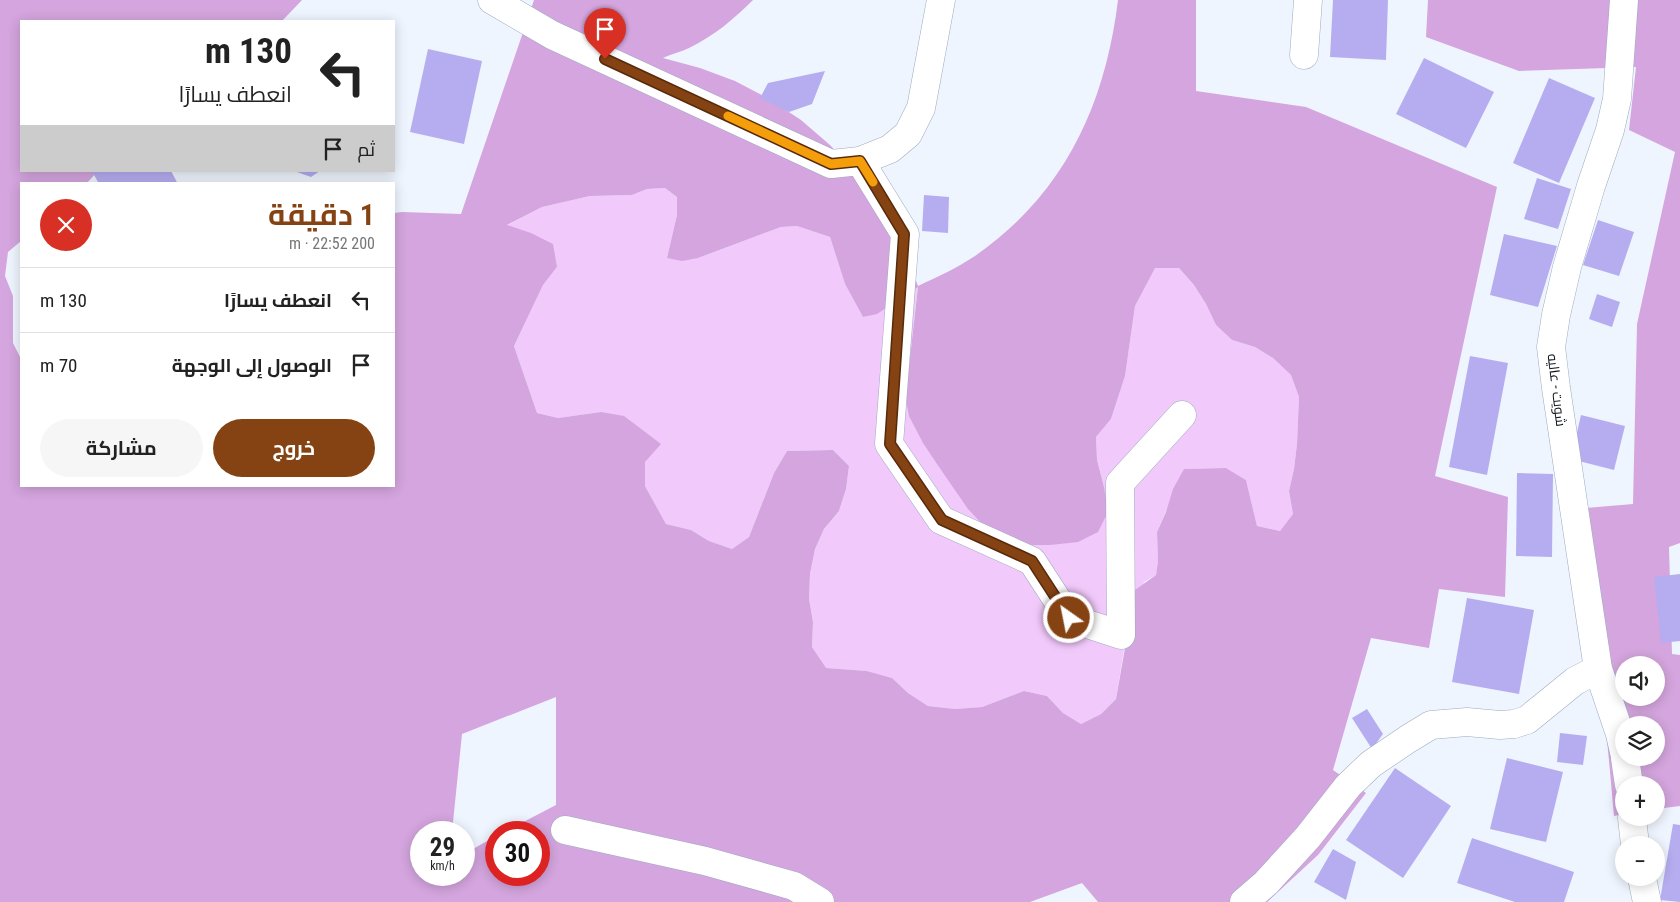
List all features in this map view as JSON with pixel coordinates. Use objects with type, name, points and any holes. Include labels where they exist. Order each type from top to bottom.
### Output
[{"type":"street","points":[[492,0],[552,35],[831,164],[860,161],[890,150],[908,134],[921,108],[941,0]]},
{"type":"street","points":[[1304,55],[1308,0]]},
{"type":"street","name":"شويت - عاليه","points":[[1615,719],[1598,670],[1551,347],[1567,266],[1610,130],[1617,99],[1624,0]]},
{"type":"street","points":[[860,161],[904,234],[890,444],[942,520],[1032,561],[1069,618],[1121,635],[1120,483],[1182,415]]},
{"type":"street","points":[[1244,902],[1266,883],[1308,837],[1348,786],[1371,764],[1408,739],[1431,725],[1467,722],[1507,725],[1527,720],[1575,681],[1598,670]]},
{"type":"street","points":[[565,830],[706,861],[794,886],[820,902]]},
{"type":"street","points":[[1644,886],[1647,902]]},
{"type":"shaded area","points":[[0,0],[302,0],[283,20],[20,20],[20,172],[97,172],[88,182],[20,182],[20,242],[8,252],[5,276],[13,296],[13,343],[20,357],[20,487],[395,487],[395,213],[461,214],[534,0],[753,0],[715,33],[686,49],[663,58],[700,68],[735,81],[769,99],[801,120],[830,145],[856,173],[907,256],[918,286],[975,256],[1006,232],[1033,205],[1056,176],[1075,144],[1091,111],[1103,76],[1112,39],[1118,0],[1196,0],[1196,91],[1306,107],[1497,187],[1435,476],[1508,497],[1505,597],[1439,589],[1429,648],[1371,638],[1333,770],[1366,793],[1318,855],[1267,902],[1098,902],[1082,883],[1030,902],[0,902]],"holes":[[[665,188],[677,197],[677,215],[667,258],[682,261],[698,258],[781,227],[797,226],[830,237],[845,284],[863,317],[877,314],[918,287],[909,366],[904,389],[909,416],[923,443],[968,509],[984,526],[1027,545],[1078,542],[1098,532],[1108,512],[1097,460],[1096,437],[1111,419],[1125,376],[1135,306],[1155,268],[1179,268],[1194,285],[1216,325],[1232,340],[1255,347],[1273,358],[1291,375],[1299,397],[1297,444],[1289,491],[1293,514],[1280,531],[1257,526],[1246,480],[1226,468],[1184,469],[1173,489],[1157,532],[1158,561],[1156,575],[1135,590],[1131,601],[1116,699],[1101,714],[1081,724],[1063,713],[1047,696],[1024,691],[982,707],[955,709],[928,706],[908,693],[892,678],[867,671],[826,668],[812,647],[813,622],[809,599],[810,574],[815,549],[824,529],[839,511],[846,489],[849,466],[833,450],[787,451],[774,473],[749,537],[732,549],[709,541],[691,530],[666,524],[645,486],[645,462],[661,444],[624,416],[601,412],[558,418],[537,413],[514,346],[543,285],[557,267],[553,244],[531,233],[507,225],[542,207],[590,196],[632,195],[647,189]],[[556,697],[556,805],[525,821],[550,821],[550,886],[485,886],[485,842],[475,848],[475,886],[410,886],[410,821],[453,821],[462,734]]]},
{"type":"shaded area","points":[[1428,0],[1680,0],[1680,543],[1669,547],[1672,654],[1680,655],[1680,806],[1665,808],[1665,776],[1615,776],[1614,816],[1586,508],[1633,504],[1637,324],[1675,152],[1629,130],[1636,67],[1519,71],[1426,37]]},
{"type":"shaded area","points":[[665,188],[677,197],[677,215],[667,258],[698,258],[781,227],[797,226],[830,237],[845,284],[863,317],[877,313],[918,286],[909,366],[904,389],[939,467],[955,488],[1104,487],[1097,460],[1096,437],[1111,419],[1125,376],[1135,306],[1155,267],[1179,268],[1194,285],[1216,325],[1232,340],[1255,347],[1273,358],[1291,375],[1299,397],[1297,444],[1289,491],[1293,514],[1280,531],[1257,526],[1246,480],[1226,468],[1184,469],[1157,532],[1158,561],[1156,575],[1144,582],[1126,637],[1116,699],[1101,714],[1081,724],[1063,713],[1047,696],[1024,691],[982,707],[955,709],[928,706],[908,693],[892,678],[867,671],[825,668],[812,647],[813,622],[809,599],[810,574],[815,549],[824,529],[839,511],[846,489],[849,466],[833,450],[787,451],[774,473],[749,537],[732,549],[709,541],[691,530],[666,524],[645,486],[645,462],[601,412],[558,418],[537,413],[514,346],[543,285],[557,267],[506,226],[542,207],[590,196],[632,195],[647,189]]},
{"type":"building","points":[[1333,0],[1388,0],[1386,60],[1330,57]]},
{"type":"building","points":[[428,49],[482,61],[464,144],[410,132]]},
{"type":"building","points":[[1424,58],[1494,92],[1466,148],[1396,114]]},
{"type":"building","points":[[825,71],[812,104],[789,112],[760,98],[768,83]]},
{"type":"building","points":[[1549,78],[1595,98],[1559,183],[1513,163]]},
{"type":"building","points":[[93,172],[172,172],[177,182],[98,182]]},
{"type":"building","points":[[297,172],[318,172],[311,177]]},
{"type":"building","points":[[1537,178],[1571,189],[1558,229],[1524,219]]},
{"type":"building","points":[[924,195],[949,197],[948,233],[922,231]]},
{"type":"building","points":[[1598,220],[1634,232],[1619,276],[1583,265]]},
{"type":"building","points":[[1504,234],[1557,246],[1538,307],[1490,295]]},
{"type":"building","points":[[1597,294],[1620,302],[1612,327],[1589,319]]},
{"type":"building","points":[[1470,356],[1508,363],[1487,475],[1449,467]]},
{"type":"building","points":[[1581,415],[1625,426],[1614,470],[1571,459]]},
{"type":"building","points":[[1517,473],[1553,474],[1552,557],[1516,556]]},
{"type":"building","points":[[1680,574],[1680,641],[1661,643],[1654,577]]},
{"type":"building","points":[[1467,598],[1534,610],[1519,694],[1452,682]]},
{"type":"building","points":[[1367,709],[1383,734],[1372,749],[1352,718]]},
{"type":"building","points":[[1560,733],[1587,736],[1583,765],[1557,762]]},
{"type":"building","points":[[1507,758],[1563,772],[1546,842],[1490,829]]},
{"type":"building","points":[[1395,768],[1451,806],[1403,878],[1346,840]]},
{"type":"building","points":[[1673,824],[1680,825],[1680,902],[1660,900],[1662,886],[1665,886],[1665,871]]},
{"type":"building","points":[[1472,838],[1574,872],[1564,902],[1515,902],[1457,883]]},
{"type":"building","points":[[1333,849],[1356,862],[1346,900],[1314,882]]},
{"type":"slow traffic","points":[[728,116],[831,164],[860,161],[873,182]]},
{"type":"route","points":[[605,59],[831,164],[860,161],[904,234],[890,444],[942,520],[1032,561],[1069,618]]}]
